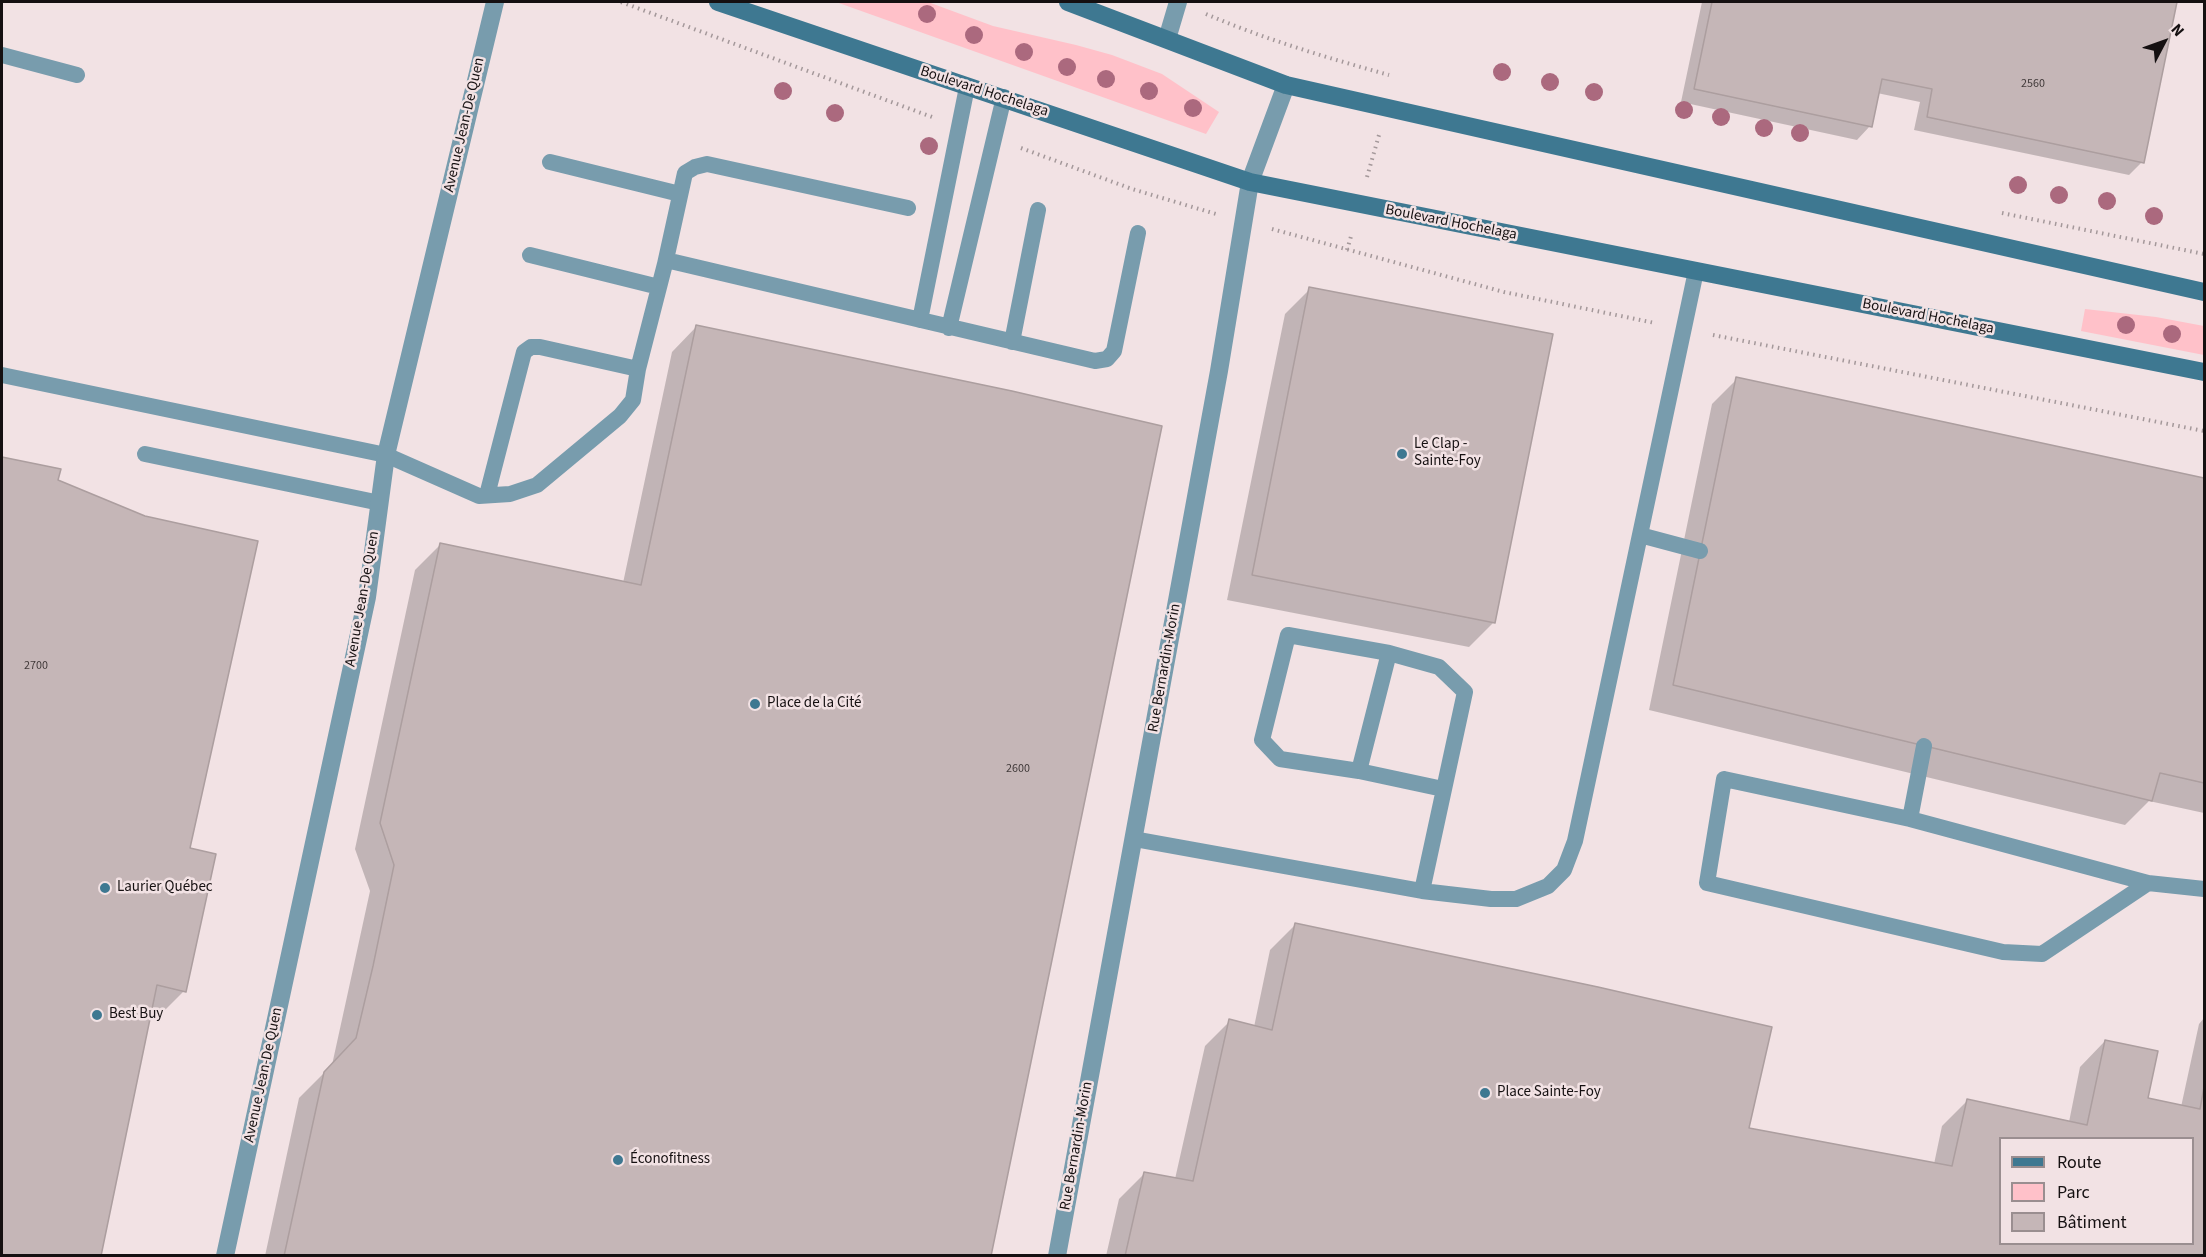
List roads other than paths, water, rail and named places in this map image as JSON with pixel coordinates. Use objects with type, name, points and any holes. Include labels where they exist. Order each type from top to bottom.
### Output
[{"type":"main road","name":"Boulevard Hochelaga","points":[[717,2],[1250,183],[2205,372]]},
{"type":"main road","points":[[1068,2],[1286,85],[2205,292]]},
{"type":"street","name":"Avenue Jean-De Quen","points":[[216,1256],[246,1158],[367,597],[386,455],[495,2]]},
{"type":"street","points":[[1167,39],[1178,2]]},
{"type":"street","name":"Rue Bernardin-Morin","points":[[1057,1256],[1219,371],[1250,183],[1286,85]]},
{"type":"street","name":"Avenue Jean-De Quen","points":[[225,1256],[235,1198]]},
{"type":"lane","points":[[2,55],[77,75]]},
{"type":"lane","points":[[920,320],[967,87]]},
{"type":"lane","points":[[950,328],[1004,98]]},
{"type":"lane","points":[[550,162],[680,194]]},
{"type":"lane","points":[[2,375],[386,455],[479,496],[510,494],[537,485],[620,416],[633,400],[638,369],[685,174],[695,167],[707,164],[908,208]]},
{"type":"lane","points":[[1012,342],[1038,210]]},
{"type":"lane","points":[[665,264],[666,260],[1095,360],[1107,359],[1114,351],[1138,233]]},
{"type":"lane","points":[[530,255],[659,287]]},
{"type":"lane","points":[[1134,839],[1422,891],[1491,899],[1516,899],[1548,886],[1564,870],[1575,841],[1696,271]]},
{"type":"lane","points":[[486,495],[524,352],[531,347],[540,347],[638,369]]},
{"type":"lane","points":[[145,454],[380,503]]},
{"type":"lane","points":[[1640,536],[1700,551]]},
{"type":"lane","points":[[1422,891],[1465,692],[1439,667],[1389,653],[1288,635],[1262,740],[1280,759],[1359,771],[1443,789]]},
{"type":"lane","points":[[1359,771],[1389,653]]},
{"type":"lane","points":[[1910,819],[1924,746]]},
{"type":"lane","points":[[2148,883],[2042,954],[2003,952],[1707,884],[1724,779],[1910,819],[2148,883],[2205,889]]},
{"type":"place","name":"Le Clap - Sainte-Foy","points":[[1402,454]]},
{"type":"place","name":"Place de la Cité","points":[[755,704]]},
{"type":"place","name":"Laurier Québec","points":[[105,888]]},
{"type":"place","name":"Best Buy","points":[[97,1015]]},
{"type":"place","name":"Place Sainte-Foy","points":[[1485,1093]]},
{"type":"place","name":"Éconofitness","points":[[618,1160]]}]
